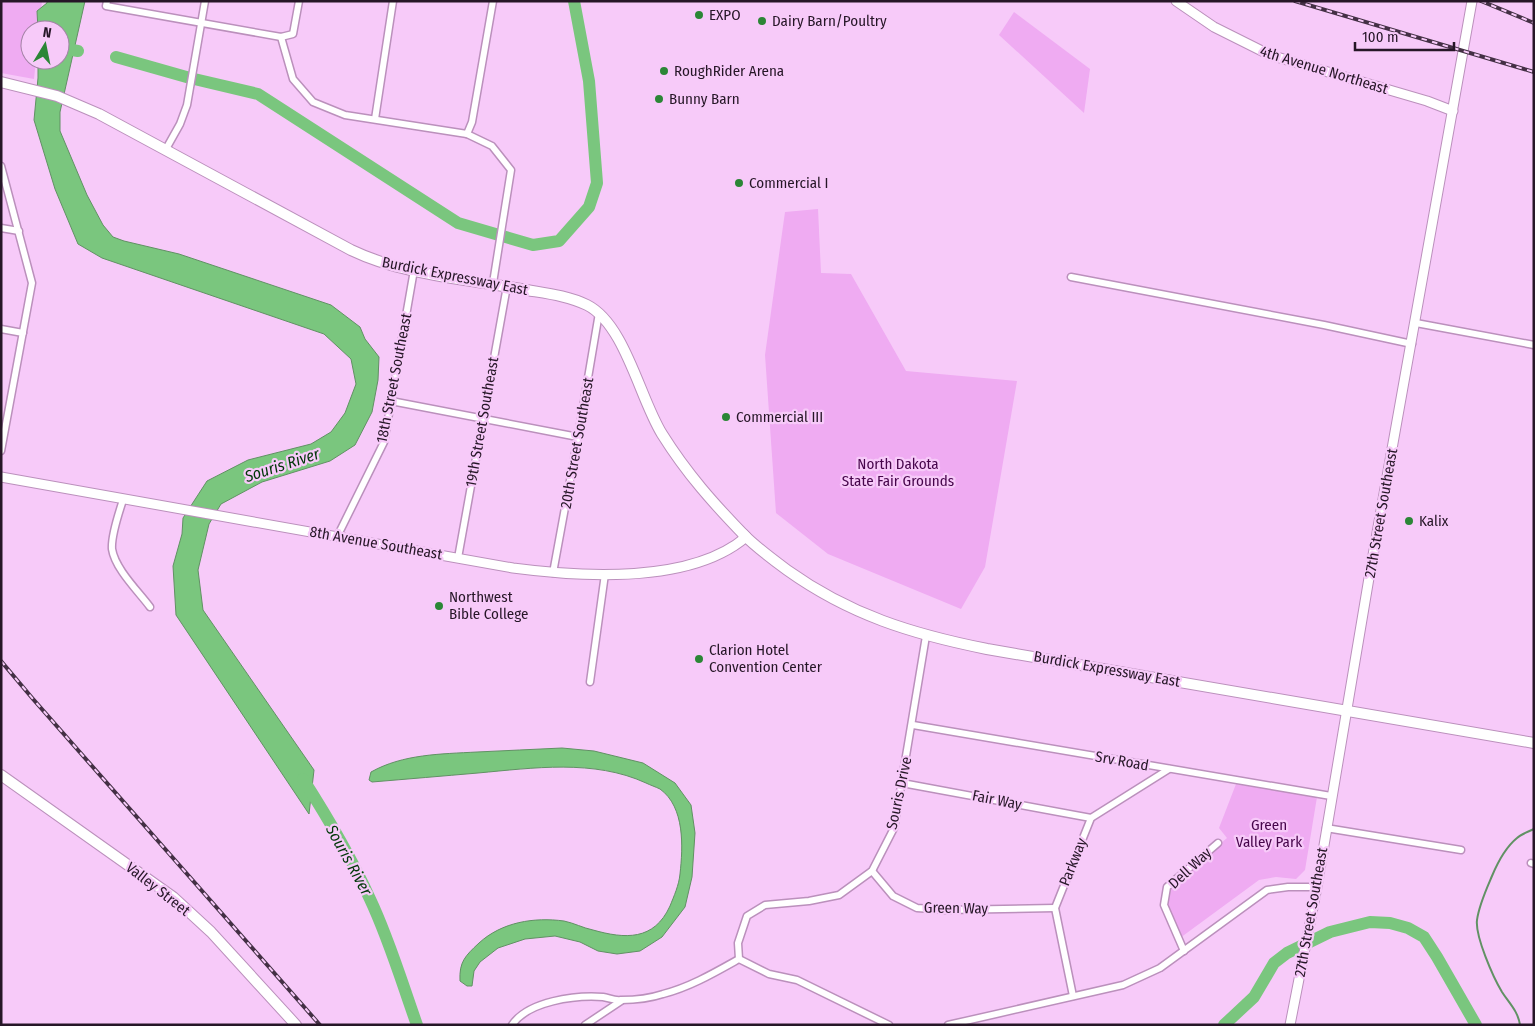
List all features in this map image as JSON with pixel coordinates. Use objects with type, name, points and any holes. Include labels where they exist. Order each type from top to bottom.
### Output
[{"type":"main road","name":"Burdick Expressway East","points":[[1,82],[17,85],[77,104],[166,149],[351,250],[375,261],[571,299],[588,306],[599,313],[614,332],[661,432],[682,464],[717,506]]},
{"type":"main road","name":"Burdick Expressway East","points":[[705,494],[746,537],[806,583],[832,599],[867,615],[926,636],[987,649],[1346,709],[1534,743]]},
{"type":"main road","name":"Valley Street","points":[[1,775],[173,897],[211,932],[296,1025]]},
{"type":"street","points":[[166,149],[180,124],[189,96],[205,1]]},
{"type":"street","points":[[106,4],[281,37],[294,34],[299,1]]},
{"type":"street","points":[[375,119],[393,1]]},
{"type":"street","points":[[467,134],[472,122],[494,1]]},
{"type":"street","name":"4th Avenue Northeast","points":[[1176,1],[1214,27],[1270,55],[1427,101],[1453,111]]},
{"type":"street","name":"27th Street Southeast","points":[[1290,1025],[1317,887],[1346,709],[1472,1]]},
{"type":"street","points":[[281,37],[293,79],[313,102],[345,115],[467,134],[492,146],[511,170],[493,284]]},
{"type":"street","points":[[1,166],[32,283],[1,451]]},
{"type":"street","points":[[1,228],[19,231]]},
{"type":"street","name":"18th Street Southeast","points":[[337,537],[384,442],[414,270]]},
{"type":"street","points":[[1071,277],[1324,325],[1412,344]]},
{"type":"street","name":"19th Street Southeast","points":[[458,558],[507,286]]},
{"type":"street","name":"20th Street Southeast","points":[[553,573],[599,313]]},
{"type":"street","points":[[1416,324],[1534,345]]},
{"type":"street","points":[[1,329],[23,333]]},
{"type":"street","points":[[392,402],[578,437]]},
{"type":"street","name":"8th Avenue Southeast","points":[[1,477],[513,568],[553,573],[605,574],[656,571],[695,564],[736,546],[746,537]]},
{"type":"street","points":[[123,500],[116,522],[112,548],[118,566],[150,607]]},
{"type":"street","points":[[590,682],[605,574]]},
{"type":"street","name":"Souris Drive","points":[[739,959],[738,943],[747,916],[765,905],[809,901],[838,895],[872,871],[894,828],[926,636]]},
{"type":"street","name":"Srv Road","points":[[912,725],[1331,796]]},
{"type":"street","points":[[1091,818],[1169,769]]},
{"type":"street","name":"Fair Way","points":[[902,783],[1091,818]]},
{"type":"street","name":"Parkway","points":[[1055,908],[1091,818]]},
{"type":"street","points":[[1326,828],[1461,850]]},
{"type":"street","name":"Dell Way","points":[[1184,951],[1164,905],[1167,887],[1218,843]]},
{"type":"street","name":"Green Way","points":[[872,871],[893,896],[917,908],[946,910],[1055,908]]},
{"type":"street","points":[[948,1025],[1123,985],[1160,968],[1267,890],[1288,887],[1317,887]]},
{"type":"street","points":[[1055,908],[1073,996]]},
{"type":"street","points":[[512,1025],[517,1017],[535,1007],[553,1001],[602,997],[621,1001],[662,995],[702,980],[739,959],[769,974],[797,980],[889,1025]]},
{"type":"street","points":[[585,1025],[621,1001]]},
{"type":"green space","points":[[1,1],[42,1],[40,20],[20,20],[20,70],[35,70],[34,79],[1,73]]},
{"type":"green space","points":[[1014,12],[1090,69],[1084,113],[999,35]]},
{"type":"green space","name":"North Dakota State Fair Grounds","points":[[818,209],[821,273],[851,274],[906,371],[1017,381],[985,567],[961,609],[828,554],[776,513],[765,355],[785,212]]},
{"type":"green space","name":"Green Valley Park","points":[[1236,784],[1317,797],[1305,870],[1296,879],[1276,877],[1259,880],[1180,938],[1165,906],[1168,888],[1227,838],[1219,828]]},
{"type":"water","points":[[47,1],[85,1],[70,68],[70,20],[37,20],[37,11]]},
{"type":"water","points":[[38,70],[69,70],[60,112],[60,131],[87,195],[103,225],[113,237],[179,254],[331,305],[360,327],[365,339],[379,357],[378,380],[372,412],[355,445],[330,461],[262,482],[221,504],[209,524],[198,570],[203,610],[314,770],[309,814],[176,615],[173,566],[182,534],[183,518],[207,481],[248,460],[311,444],[331,432],[345,413],[356,384],[351,359],[324,334],[102,258],[78,244],[55,189],[34,120]]},
{"type":"water","points":[[562,748],[594,751],[643,763],[675,783],[691,805],[695,833],[692,877],[685,907],[662,937],[640,951],[617,954],[598,951],[580,942],[555,936],[525,939],[498,948],[480,962],[474,971],[472,986],[467,986],[460,981],[464,960],[488,936],[508,926],[530,921],[553,920],[568,922],[605,933],[627,936],[647,931],[656,926],[670,906],[679,878],[682,840],[674,806],[660,789],[626,775],[584,768],[520,769],[372,782],[369,780],[371,772],[383,766],[422,756]]},
{"type":"waterway","points":[[116,57],[190,78],[258,94],[458,223],[533,245],[559,241],[589,207],[597,183],[589,81],[574,1]]},
{"type":"waterway","points":[[70,50],[78,51]]},
{"type":"waterway","name":"Souris River","points":[[303,779],[339,838],[377,914],[417,1025]]},
{"type":"waterway","points":[[1520,1025],[1515,1011],[1494,977],[1479,936],[1477,920],[1485,892],[1502,856],[1519,837],[1534,829]]},
{"type":"waterway","name":"Souris River","points":[[1224,1025],[1254,997],[1274,963],[1287,953],[1330,932],[1370,922],[1390,923],[1408,928],[1424,937],[1476,1025]]},
{"type":"railway","points":[[1295,1],[1534,72]]},
{"type":"railway","points":[[1481,1],[1534,23]]},
{"type":"railway","points":[[1,661],[320,1025]]},
{"type":"place","name":"EXPO","points":[[699,15]]},
{"type":"place","name":"Dairy Barn/Poultry","points":[[762,21]]},
{"type":"place","name":"RoughRider Arena","points":[[664,71]]},
{"type":"place","name":"Bunny Barn","points":[[659,99]]},
{"type":"place","name":"Commercial I","points":[[739,183]]},
{"type":"place","name":"Commercial III","points":[[726,417]]},
{"type":"place","name":"Kalix","points":[[1409,521]]},
{"type":"place","name":"Northwest Bible College","points":[[439,606]]},
{"type":"place","name":"Clarion Hotel Convention Center","points":[[699,659]]}]
